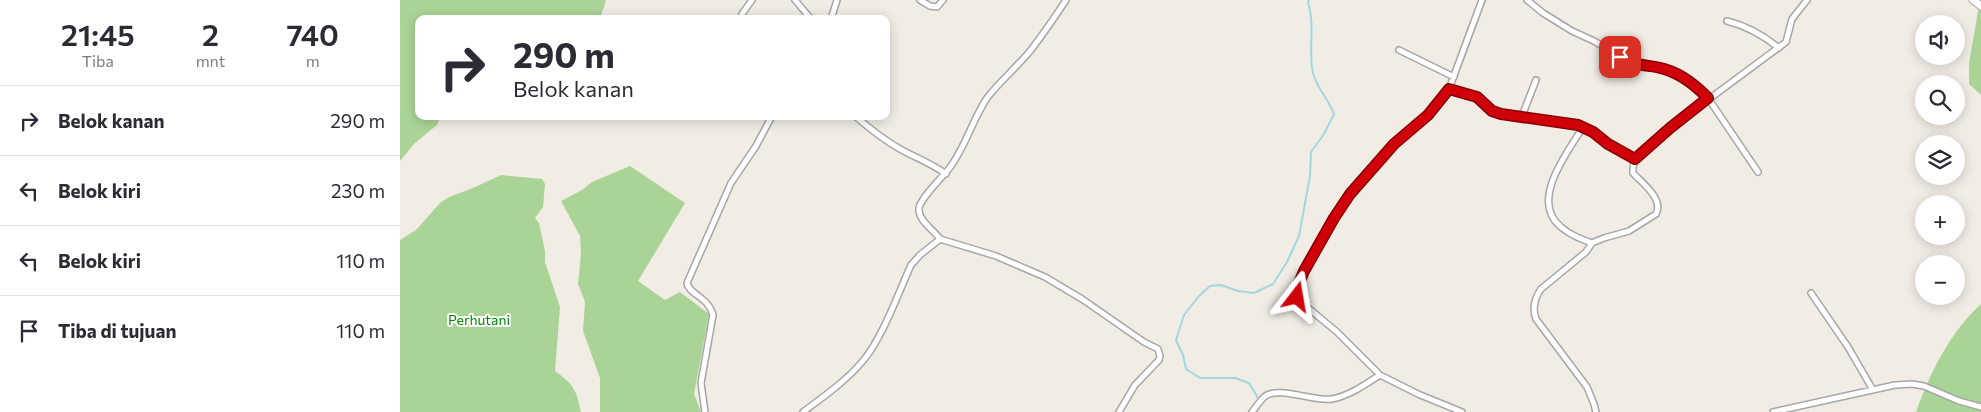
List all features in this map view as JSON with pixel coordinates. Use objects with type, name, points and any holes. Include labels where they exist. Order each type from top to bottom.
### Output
[{"type":"street","points":[[742,15],[752,0]]},
{"type":"street","points":[[795,0],[808,15]]},
{"type":"street","points":[[832,15],[837,0]]},
{"type":"street","points":[[920,0],[937,7],[943,0]]},
{"type":"street","points":[[1066,0],[1030,51],[988,97],[960,154],[946,174],[923,200],[919,211],[922,219],[934,230],[940,239],[996,256],[1050,279],[1117,321],[1144,342],[1158,349],[1159,360],[1135,385],[1119,412]]},
{"type":"street","points":[[1462,412],[1418,394],[1380,375],[1337,332],[1301,302],[1296,293],[1321,240],[1350,194],[1394,144],[1428,115],[1449,89],[1482,0]]},
{"type":"street","points":[[1527,0],[1543,13],[1572,31],[1594,41],[1629,62],[1638,66],[1669,70],[1684,78],[1708,98],[1758,172]]},
{"type":"street","points":[[1596,412],[1587,387],[1536,319],[1533,311],[1534,302],[1542,289],[1586,252],[1592,243],[1637,227],[1651,219],[1659,210],[1657,199],[1634,172],[1632,167],[1635,159],[1708,98],[1752,69],[1786,42],[1792,19],[1807,0]]},
{"type":"street","points":[[1973,0],[1981,6]]},
{"type":"street","points":[[1727,21],[1742,24],[1779,48]]},
{"type":"street","points":[[1399,50],[1454,78]]},
{"type":"street","points":[[1522,116],[1536,80]]},
{"type":"street","points":[[1449,89],[1477,97],[1486,107],[1496,113],[1571,124],[1583,128],[1635,159]]},
{"type":"street","points":[[705,412],[701,383],[713,315],[707,301],[691,290],[688,283],[731,183],[756,146],[770,120]]},
{"type":"street","points":[[860,120],[882,138],[901,150],[946,174]]},
{"type":"street","points":[[1583,128],[1558,169],[1549,189],[1548,198],[1551,217],[1561,228],[1592,243]]},
{"type":"street","points":[[803,412],[829,393],[862,362],[875,343],[911,265],[940,239]]},
{"type":"street","points":[[1811,293],[1848,347],[1873,390]]},
{"type":"street","points":[[1253,412],[1265,396],[1280,392],[1321,400],[1333,399],[1358,388],[1380,375]]},
{"type":"street","points":[[1773,412],[1895,385],[1912,384],[1924,386],[1959,401],[1981,407]]},
{"type":"green space","points":[[400,0],[606,0],[601,15],[415,15],[415,120],[439,120],[437,125],[415,143],[400,161]]},
{"type":"green space","points":[[1980,0],[1981,95],[1969,84],[1969,63]]},
{"type":"green space","points":[[630,166],[685,203],[638,281],[665,300],[680,292],[709,314],[694,394],[701,412],[600,412],[600,378],[583,331],[585,302],[578,284],[581,254],[580,236],[561,201],[582,190],[592,182]]},
{"type":"green space","name":"Perhutani","points":[[501,175],[542,179],[545,184],[543,207],[535,218],[539,223],[545,251],[545,262],[560,307],[555,371],[573,388],[578,398],[581,412],[400,412],[400,240],[416,230],[440,203],[449,197]]},
{"type":"green space","points":[[1981,304],[1981,412],[1916,412],[1942,354],[1960,327]]},
{"type":"waterway","points":[[1258,402],[1258,398],[1249,383],[1235,378],[1200,378],[1186,369],[1183,355],[1176,340],[1184,315],[1199,296],[1210,286],[1221,285],[1238,291],[1254,293],[1273,284],[1287,262],[1299,236],[1310,176],[1311,152],[1324,134],[1334,114],[1313,74],[1311,59],[1312,27],[1309,0]]},
{"type":"route","points":[[1297,297],[1297,288],[1304,271],[1350,194],[1394,144],[1428,115],[1449,89],[1477,97],[1486,107],[1501,114],[1578,125],[1593,132],[1608,144],[1635,159],[1708,98],[1684,78],[1669,70],[1651,66],[1638,66],[1620,57]]}]
